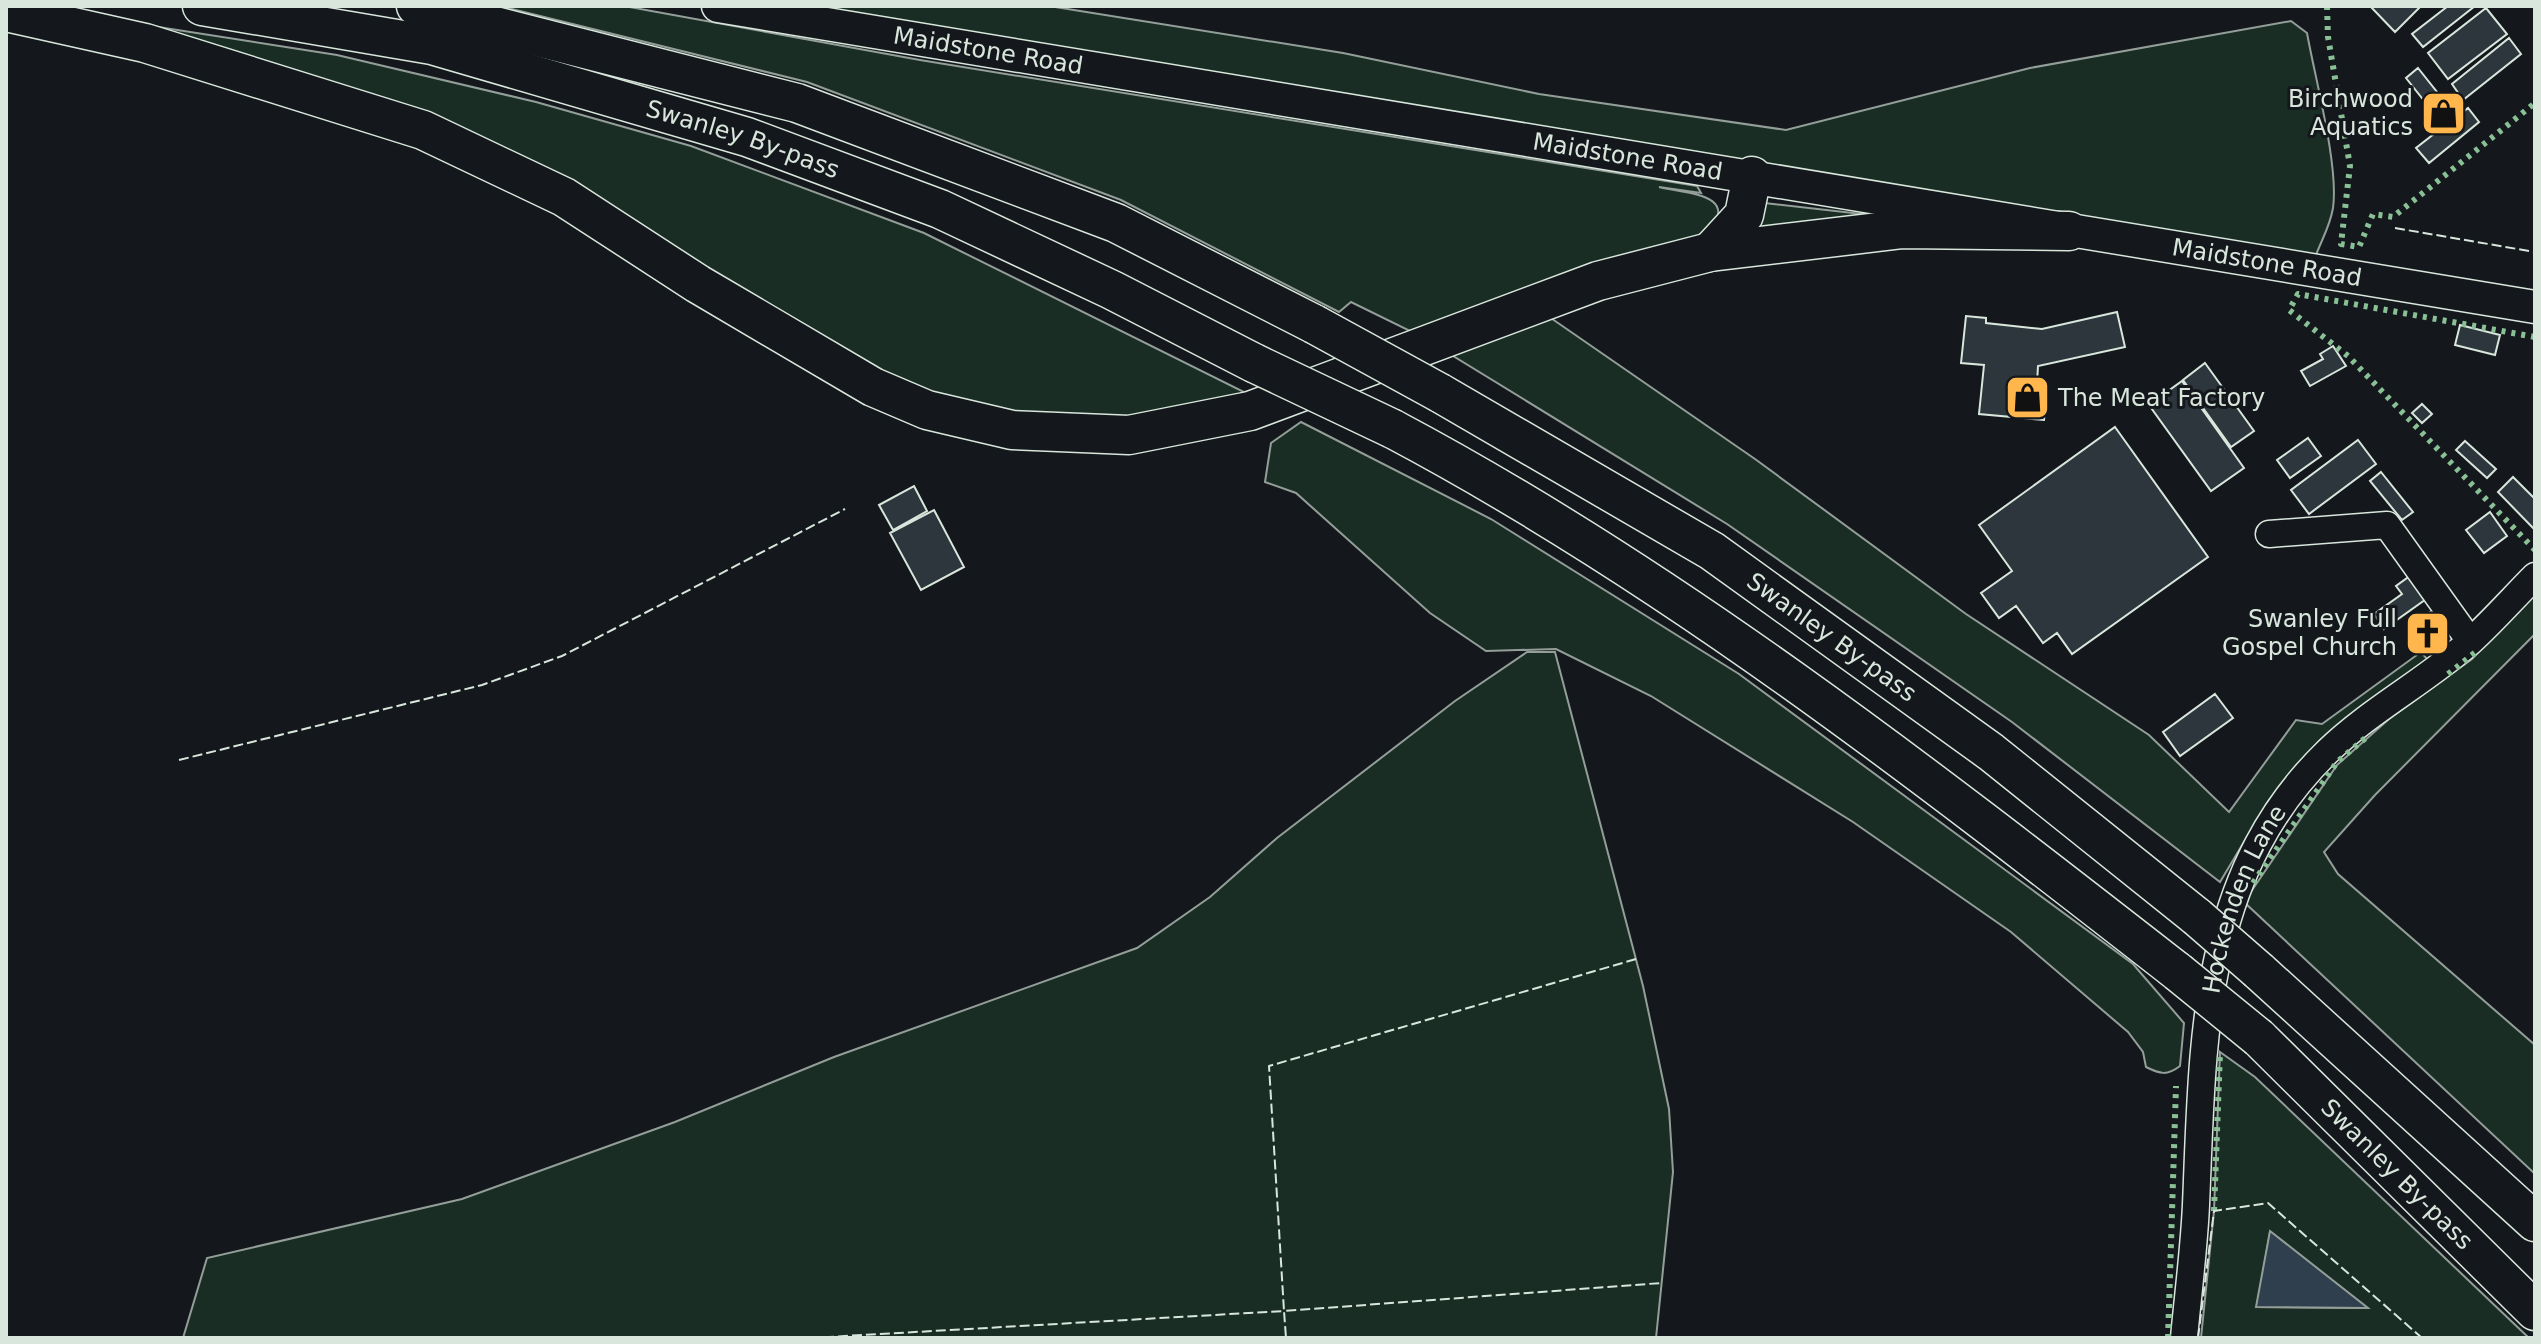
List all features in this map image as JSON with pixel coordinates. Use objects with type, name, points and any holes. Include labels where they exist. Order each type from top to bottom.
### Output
[{"type":"highway","name":"Swanley By-pass","points":[[202,6],[432,45],[747,137],[940,209],[1112,290],[1455,462],[1699,616],[1956,799],[2178,972],[2259,1038],[2535,1311]]},
{"type":"highway","name":"Swanley By-pass","points":[[416,6],[797,103],[1116,223],[1314,324],[1440,393],[1712,551],[1991,752],[2197,917],[2535,1222]]},
{"type":"highway","points":[[6,12],[145,43],[423,130],[564,197],[698,284],[873,387],[927,410],[1012,430],[1129,435],[1250,411],[1598,281],[1710,252],[1903,229],[2069,231]]},
{"type":"highway","points":[[1710,252],[1744,215],[1752,176]]},
{"type":"main road","name":"Maidstone Road","points":[[718,6],[2535,307]]},
{"type":"street","points":[[2269,534],[2387,525],[2470,641]]},
{"type":"street","name":"Hockenden Lane","points":[[2184,1338],[2196,1209],[2201,1064],[2210,987],[2245,864],[2280,804],[2328,751],[2470,641],[2535,576]]},
{"type":"green space","points":[[500,6],[624,6],[920,60],[1697,186],[1701,193],[1659,187],[1707,198],[1715,203],[1718,211],[1716,222],[1706,236],[1416,334],[1351,302],[1339,312],[1121,200],[807,82]]},
{"type":"green space","points":[[829,6],[1049,6],[1343,53],[1539,94],[1786,130],[2030,68],[2291,21],[2307,33],[2330,146],[2333,208],[2316,255],[829,10]]},
{"type":"green space","points":[[139,24],[337,55],[536,102],[691,146],[924,233],[1250,395],[1116,418],[1008,413],[904,385],[700,265]]},
{"type":"green space","points":[[1755,202],[1888,217],[1751,242]]},
{"type":"green space","points":[[1545,314],[1755,459],[1966,614],[2149,735],[2229,812],[2296,720],[2322,724],[2421,652],[2428,660],[2320,740],[2269,800],[2220,882],[2012,722],[1727,524],[1445,351]]},
{"type":"green space","points":[[1301,422],[1491,519],[1739,674],[2133,964],[2184,1023],[2180,1066],[2163,1073],[2146,1067],[2143,1052],[2128,1032],[2011,932],[1853,822],[1651,696],[1556,649],[1486,651],[1430,613],[1296,493],[1265,482],[1271,443]]},
{"type":"green space","points":[[2535,592],[2535,634],[2375,795],[2324,852],[2338,874],[2535,1045],[2535,1174],[2244,902],[2337,765],[2389,719],[2472,659]]},
{"type":"green space","points":[[1527,652],[1555,652],[1643,986],[1669,1109],[1673,1172],[1656,1338],[183,1338],[207,1258],[462,1199],[675,1122],[834,1057],[1137,948],[1210,897],[1277,838],[1455,701]]},
{"type":"green space","points":[[2220,1052],[2255,1077],[2529,1338],[2201,1338],[2214,1211]],"holes":[[[2270,1232],[2366,1307],[2257,1307]]]},
{"type":"water","points":[[2270,1231],[2368,1308],[2256,1307]]},
{"type":"building","points":[[2370,6],[2421,6],[2395,32]]},
{"type":"building","points":[[2448,6],[2475,6],[2423,47],[2412,34]]},
{"type":"building","points":[[2486,8],[2507,34],[2448,79],[2428,53]]},
{"type":"building","points":[[2509,38],[2521,54],[2463,100],[2452,84]]},
{"type":"building","name":"Birchwood Aquatics","points":[[2418,68],[2457,117],[2468,108],[2479,122],[2429,163],[2416,148],[2444,126],[2406,78]]},
{"type":"building","points":[[2117,312],[2125,347],[2038,366],[2037,384],[2048,385],[2044,420],[1979,414],[1984,365],[1961,363],[1966,316],[1986,318],[1986,323],[2042,329]]},
{"type":"building","points":[[2460,325],[2500,335],[2495,355],[2455,345]]},
{"type":"building","points":[[2333,346],[2346,366],[2310,386],[2301,371],[2323,359],[2320,354]]},
{"type":"building","points":[[2205,363],[2254,431],[2231,447],[2183,380]]},
{"type":"building","points":[[2182,381],[2244,468],[2211,491],[2149,405]]},
{"type":"building","points":[[2422,404],[2432,414],[2422,423],[2412,413]]},
{"type":"building","points":[[2115,427],[2208,557],[2072,654],[2057,633],[2043,643],[2016,606],[1999,618],[1981,593],[2012,571],[1979,525]]},
{"type":"building","points":[[2308,438],[2321,456],[2290,478],[2277,460]]},
{"type":"building","points":[[2358,440],[2376,464],[2309,514],[2291,490]]},
{"type":"building","points":[[2465,441],[2496,469],[2487,478],[2456,450]]},
{"type":"building","points":[[2381,472],[2413,512],[2402,520],[2370,481]]},
{"type":"building","points":[[2513,477],[2535,499],[2535,530],[2498,492]]},
{"type":"building","points":[[914,486],[927,511],[893,530],[879,505]]},
{"type":"building","points":[[934,510],[964,567],[921,590],[890,533]]},
{"type":"building","points":[[2490,512],[2507,536],[2484,553],[2466,530]]},
{"type":"building","points":[[2414,573],[2429,597],[2384,629],[2374,614],[2402,594],[2396,586]]},
{"type":"building","name":"Swanley Full Gospel Church","points":[[2430,612],[2448,639],[2433,648],[2429,642],[2421,646],[2408,626]]},
{"type":"building","points":[[2215,694],[2233,718],[2180,756],[2163,732]]},
{"type":"hedge","points":[[2327,6],[2328,37],[2350,166],[2341,244],[2359,247],[2373,214],[2393,217],[2535,103]]},
{"type":"hedge","points":[[2535,337],[2298,294],[2289,310],[2348,356],[2535,550]]},
{"type":"hedge","points":[[2448,674],[2477,651]]},
{"type":"hedge","points":[[2253,883],[2337,762],[2369,735]]},
{"type":"hedge","points":[[2214,1211],[2220,1053]]},
{"type":"hedge","points":[[2168,1338],[2176,1086]]},
{"type":"fence","points":[[2395,228],[2535,252]]},
{"type":"fence","points":[[179,760],[482,685],[562,656],[845,509]]},
{"type":"fence","points":[[1636,959],[1269,1066],[1284,1311],[1661,1283]]},
{"type":"fence","points":[[2198,1338],[2214,1211],[2268,1203],[2422,1338]]},
{"type":"fence","points":[[810,1338],[1284,1311],[1286,1338]]},
{"type":"place","name":"Birchwood Aquatics","points":[[2444,113]]},
{"type":"place","name":"The Meat Factory","points":[[2027,398]]},
{"type":"place","name":"Swanley Full Gospel Church","points":[[2428,633]]}]
